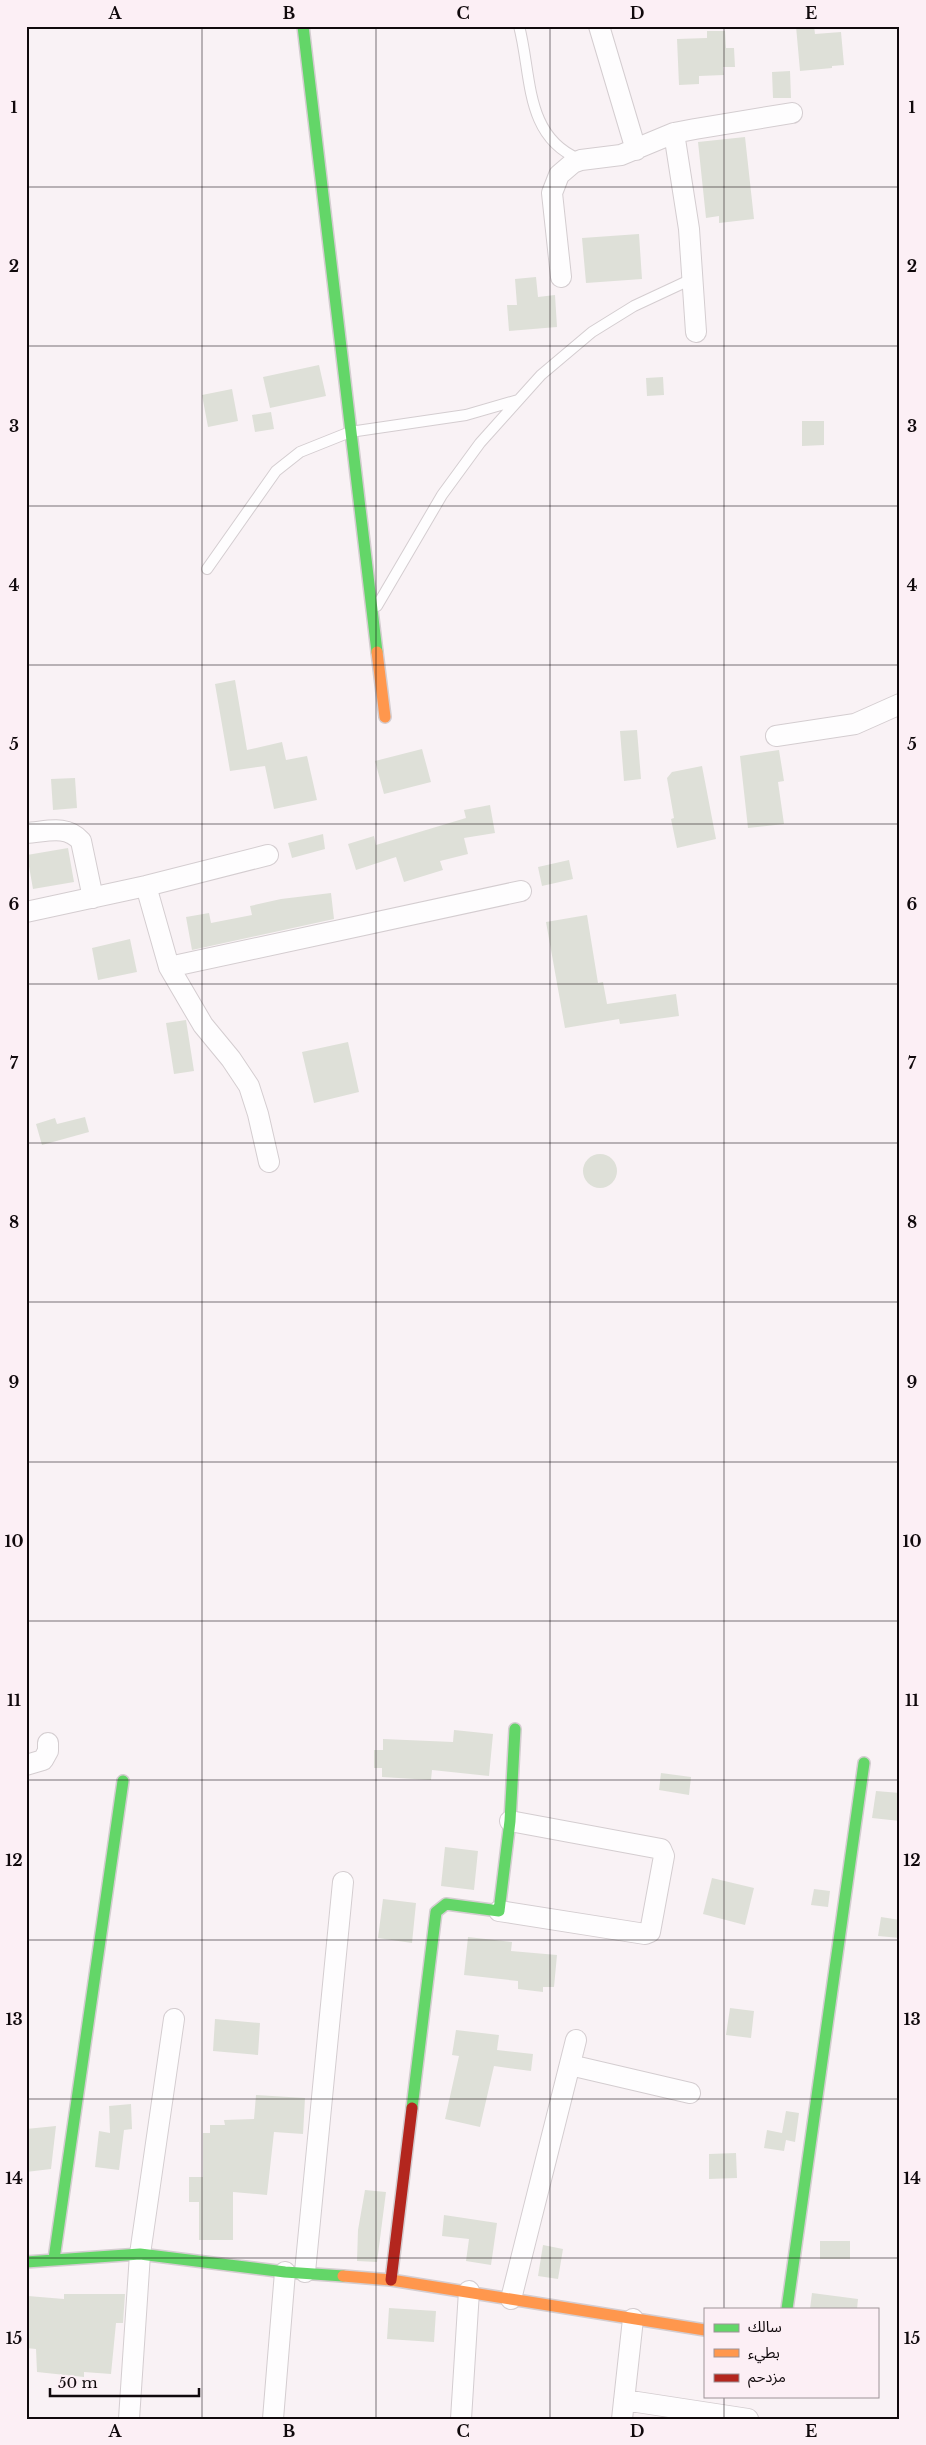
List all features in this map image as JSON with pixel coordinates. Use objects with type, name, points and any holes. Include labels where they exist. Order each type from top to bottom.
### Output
[{"type":"street","points":[[303,26],[385,717]]},
{"type":"street","points":[[599,26],[636,150]]},
{"type":"street","points":[[561,277],[552,192],[559,174],[574,163],[636,150],[674,133],[792,113]]},
{"type":"street","points":[[674,133],[687,210],[694,278],[696,332]]},
{"type":"street","points":[[776,736],[855,724],[900,704]]},
{"type":"street","points":[[26,832],[66,830],[81,841],[92,898]]},
{"type":"street","points":[[26,912],[146,886],[268,855]]},
{"type":"street","points":[[146,886],[169,966],[203,1025],[231,1059],[249,1086],[258,1114],[269,1162]]},
{"type":"street","points":[[169,966],[521,891]]},
{"type":"street","points":[[499,1911],[510,1821],[515,1730]]},
{"type":"street","points":[[26,1765],[43,1760],[48,1751],[48,1743]]},
{"type":"street","points":[[787,2308],[864,1763]]},
{"type":"street","points":[[54,2258],[123,1781]]},
{"type":"street","points":[[391,2280],[436,1912],[446,1904],[645,1934],[650,1932],[664,1856],[661,1849],[510,1821]]},
{"type":"street","points":[[273,2419],[295,2272],[343,1882]]},
{"type":"street","points":[[129,2419],[140,2254],[174,2019]]},
{"type":"street","points":[[511,2299],[576,2040]]},
{"type":"street","points":[[570,2065],[690,2093]]},
{"type":"street","points":[[26,2262],[54,2258],[140,2254],[295,2272],[391,2280],[704,2330]]},
{"type":"street","points":[[461,2419],[469,2291]]},
{"type":"street","points":[[633,2319],[623,2410],[748,2419]]},
{"type":"lane","points":[[519,26],[536,114],[556,144],[566,153],[582,160]]},
{"type":"lane","points":[[372,613],[442,495],[480,443],[541,375],[592,332],[634,306],[694,278]]},
{"type":"lane","points":[[207,570],[276,471],[300,452],[350,432],[466,414],[519,400]]},
{"type":"building","points":[[796,26],[814,26],[815,34],[841,32],[844,65],[800,71]]},
{"type":"building","points":[[707,31],[725,31],[726,48],[734,48],[735,67],[723,67],[724,75],[699,76],[699,84],[679,85],[677,39],[707,38]]},
{"type":"building","points":[[790,71],[791,98],[773,98],[772,72]]},
{"type":"building","points":[[745,137],[754,219],[719,223],[719,216],[706,218],[698,142]]},
{"type":"building","points":[[639,234],[642,279],[586,283],[582,238]]},
{"type":"building","points":[[536,277],[538,297],[555,295],[557,327],[509,331],[507,305],[517,305],[515,279]]},
{"type":"building","points":[[319,365],[326,396],[270,408],[263,377]]},
{"type":"building","points":[[663,377],[664,395],[647,396],[646,378]]},
{"type":"building","points":[[232,389],[238,421],[208,427],[202,395]]},
{"type":"building","points":[[271,412],[274,429],[255,432],[252,415]]},
{"type":"building","points":[[802,421],[824,421],[824,445],[802,446]]},
{"type":"building","points":[[235,680],[247,750],[282,742],[286,760],[307,756],[317,800],[274,809],[265,766],[230,771],[215,684]]},
{"type":"building","points":[[637,730],[641,779],[624,781],[620,731]]},
{"type":"building","points":[[422,749],[431,782],[384,794],[375,761]]},
{"type":"building","points":[[779,750],[784,781],[778,782],[784,824],[748,828],[740,756]]},
{"type":"building","points":[[702,766],[716,839],[677,848],[671,819],[674,818],[667,778],[672,772]]},
{"type":"building","points":[[75,778],[77,808],[53,810],[51,779]]},
{"type":"building","points":[[490,805],[495,833],[464,838],[468,854],[440,861],[443,870],[404,882],[396,857],[356,870],[348,844],[374,836],[376,845],[466,818],[464,810]]},
{"type":"building","points":[[323,834],[325,849],[292,858],[288,843]]},
{"type":"building","points":[[68,848],[74,882],[33,889],[27,855]]},
{"type":"building","points":[[569,860],[573,879],[542,886],[538,867]]},
{"type":"building","points":[[331,893],[334,919],[192,950],[186,917],[209,913],[211,923],[252,915],[250,906],[281,899]]},
{"type":"building","points":[[587,915],[598,983],[603,982],[607,1004],[676,994],[679,1016],[620,1024],[619,1019],[565,1028],[546,922]]},
{"type":"building","points":[[130,939],[137,972],[98,980],[92,948]]},
{"type":"building","points":[[186,1020],[194,1071],[174,1074],[166,1023]]},
{"type":"building","points":[[348,1042],[359,1092],[314,1103],[302,1052]]},
{"type":"building","points":[[85,1117],[89,1132],[42,1145],[36,1124],[55,1118],[57,1124]]},
{"type":"building","points":[[600,1154],[607,1155],[612,1159],[616,1164],[616,1178],[612,1183],[607,1187],[600,1188],[593,1187],[588,1183],[584,1178],[583,1171],[584,1164],[588,1159],[593,1155]]},
{"type":"building","points":[[454,1730],[493,1734],[489,1776],[432,1770],[431,1780],[382,1777],[382,1768],[374,1768],[374,1750],[383,1750],[383,1739],[453,1742]]},
{"type":"building","points":[[661,1773],[691,1777],[689,1795],[659,1790]]},
{"type":"building","points":[[876,1791],[900,1793],[900,1821],[872,1818]]},
{"type":"building","points":[[445,1847],[478,1851],[474,1890],[441,1886]]},
{"type":"building","points":[[712,1878],[754,1888],[745,1925],[703,1914]]},
{"type":"building","points":[[814,1889],[830,1891],[828,1907],[811,1905]]},
{"type":"building","points":[[383,1899],[416,1903],[412,1943],[378,1938]]},
{"type":"building","points":[[881,1917],[900,1920],[900,1938],[878,1936]]},
{"type":"building","points":[[468,1937],[512,1942],[511,1951],[557,1955],[554,1987],[543,1987],[543,1992],[518,1989],[518,1981],[464,1975]]},
{"type":"building","points":[[730,2008],[754,2011],[751,2038],[726,2035]]},
{"type":"building","points":[[215,2019],[260,2023],[258,2055],[213,2051]]},
{"type":"building","points":[[456,2030],[499,2035],[497,2050],[533,2054],[531,2071],[494,2066],[480,2127],[445,2119],[459,2056],[452,2055]]},
{"type":"building","points":[[256,2095],[305,2098],[303,2134],[274,2132],[267,2195],[233,2192],[233,2240],[199,2240],[199,2202],[189,2202],[189,2177],[203,2177],[203,2133],[210,2133],[210,2125],[225,2125],[224,2120],[254,2119]]},
{"type":"building","points":[[131,2104],[132,2129],[124,2130],[119,2170],[95,2167],[99,2131],[110,2133],[109,2106]]},
{"type":"building","points":[[786,2111],[799,2113],[795,2142],[786,2140],[784,2151],[764,2148],[767,2130],[782,2133]]},
{"type":"building","points":[[56,2126],[51,2169],[26,2172],[26,2129]]},
{"type":"building","points":[[736,2153],[737,2178],[709,2179],[709,2154]]},
{"type":"building","points":[[365,2190],[386,2192],[377,2262],[357,2261],[358,2230]]},
{"type":"building","points":[[444,2215],[497,2223],[491,2265],[466,2261],[469,2239],[442,2236]]},
{"type":"building","points":[[820,2241],[850,2241],[850,2259],[820,2259]]},
{"type":"building","points":[[543,2245],[563,2249],[558,2279],[538,2276]]},
{"type":"building","points":[[812,2293],[858,2299],[857,2308],[810,2308]]},
{"type":"building","points":[[64,2294],[125,2294],[123,2323],[116,2323],[111,2374],[84,2372],[84,2377],[37,2372],[36,2349],[26,2348],[28,2296],[64,2299]]},
{"type":"building","points":[[389,2308],[436,2311],[434,2342],[387,2339]]},
{"type":"traffic: fast","points":[[303,26],[377,652]]},
{"type":"traffic: fast","points":[[412,2108],[436,1912],[446,1904],[499,1911],[510,1821],[515,1729]]},
{"type":"traffic: fast","points":[[787,2308],[864,1763]]},
{"type":"traffic: fast","points":[[54,2259],[123,1781]]},
{"type":"traffic: fast","points":[[26,2262],[140,2254],[285,2272],[343,2276]]},
{"type":"traffic: slow","points":[[377,652],[385,717]]},
{"type":"traffic: slow","points":[[343,2276],[391,2280],[704,2330]]},
{"type":"traffic: jam","points":[[391,2280],[412,2108]]}]
